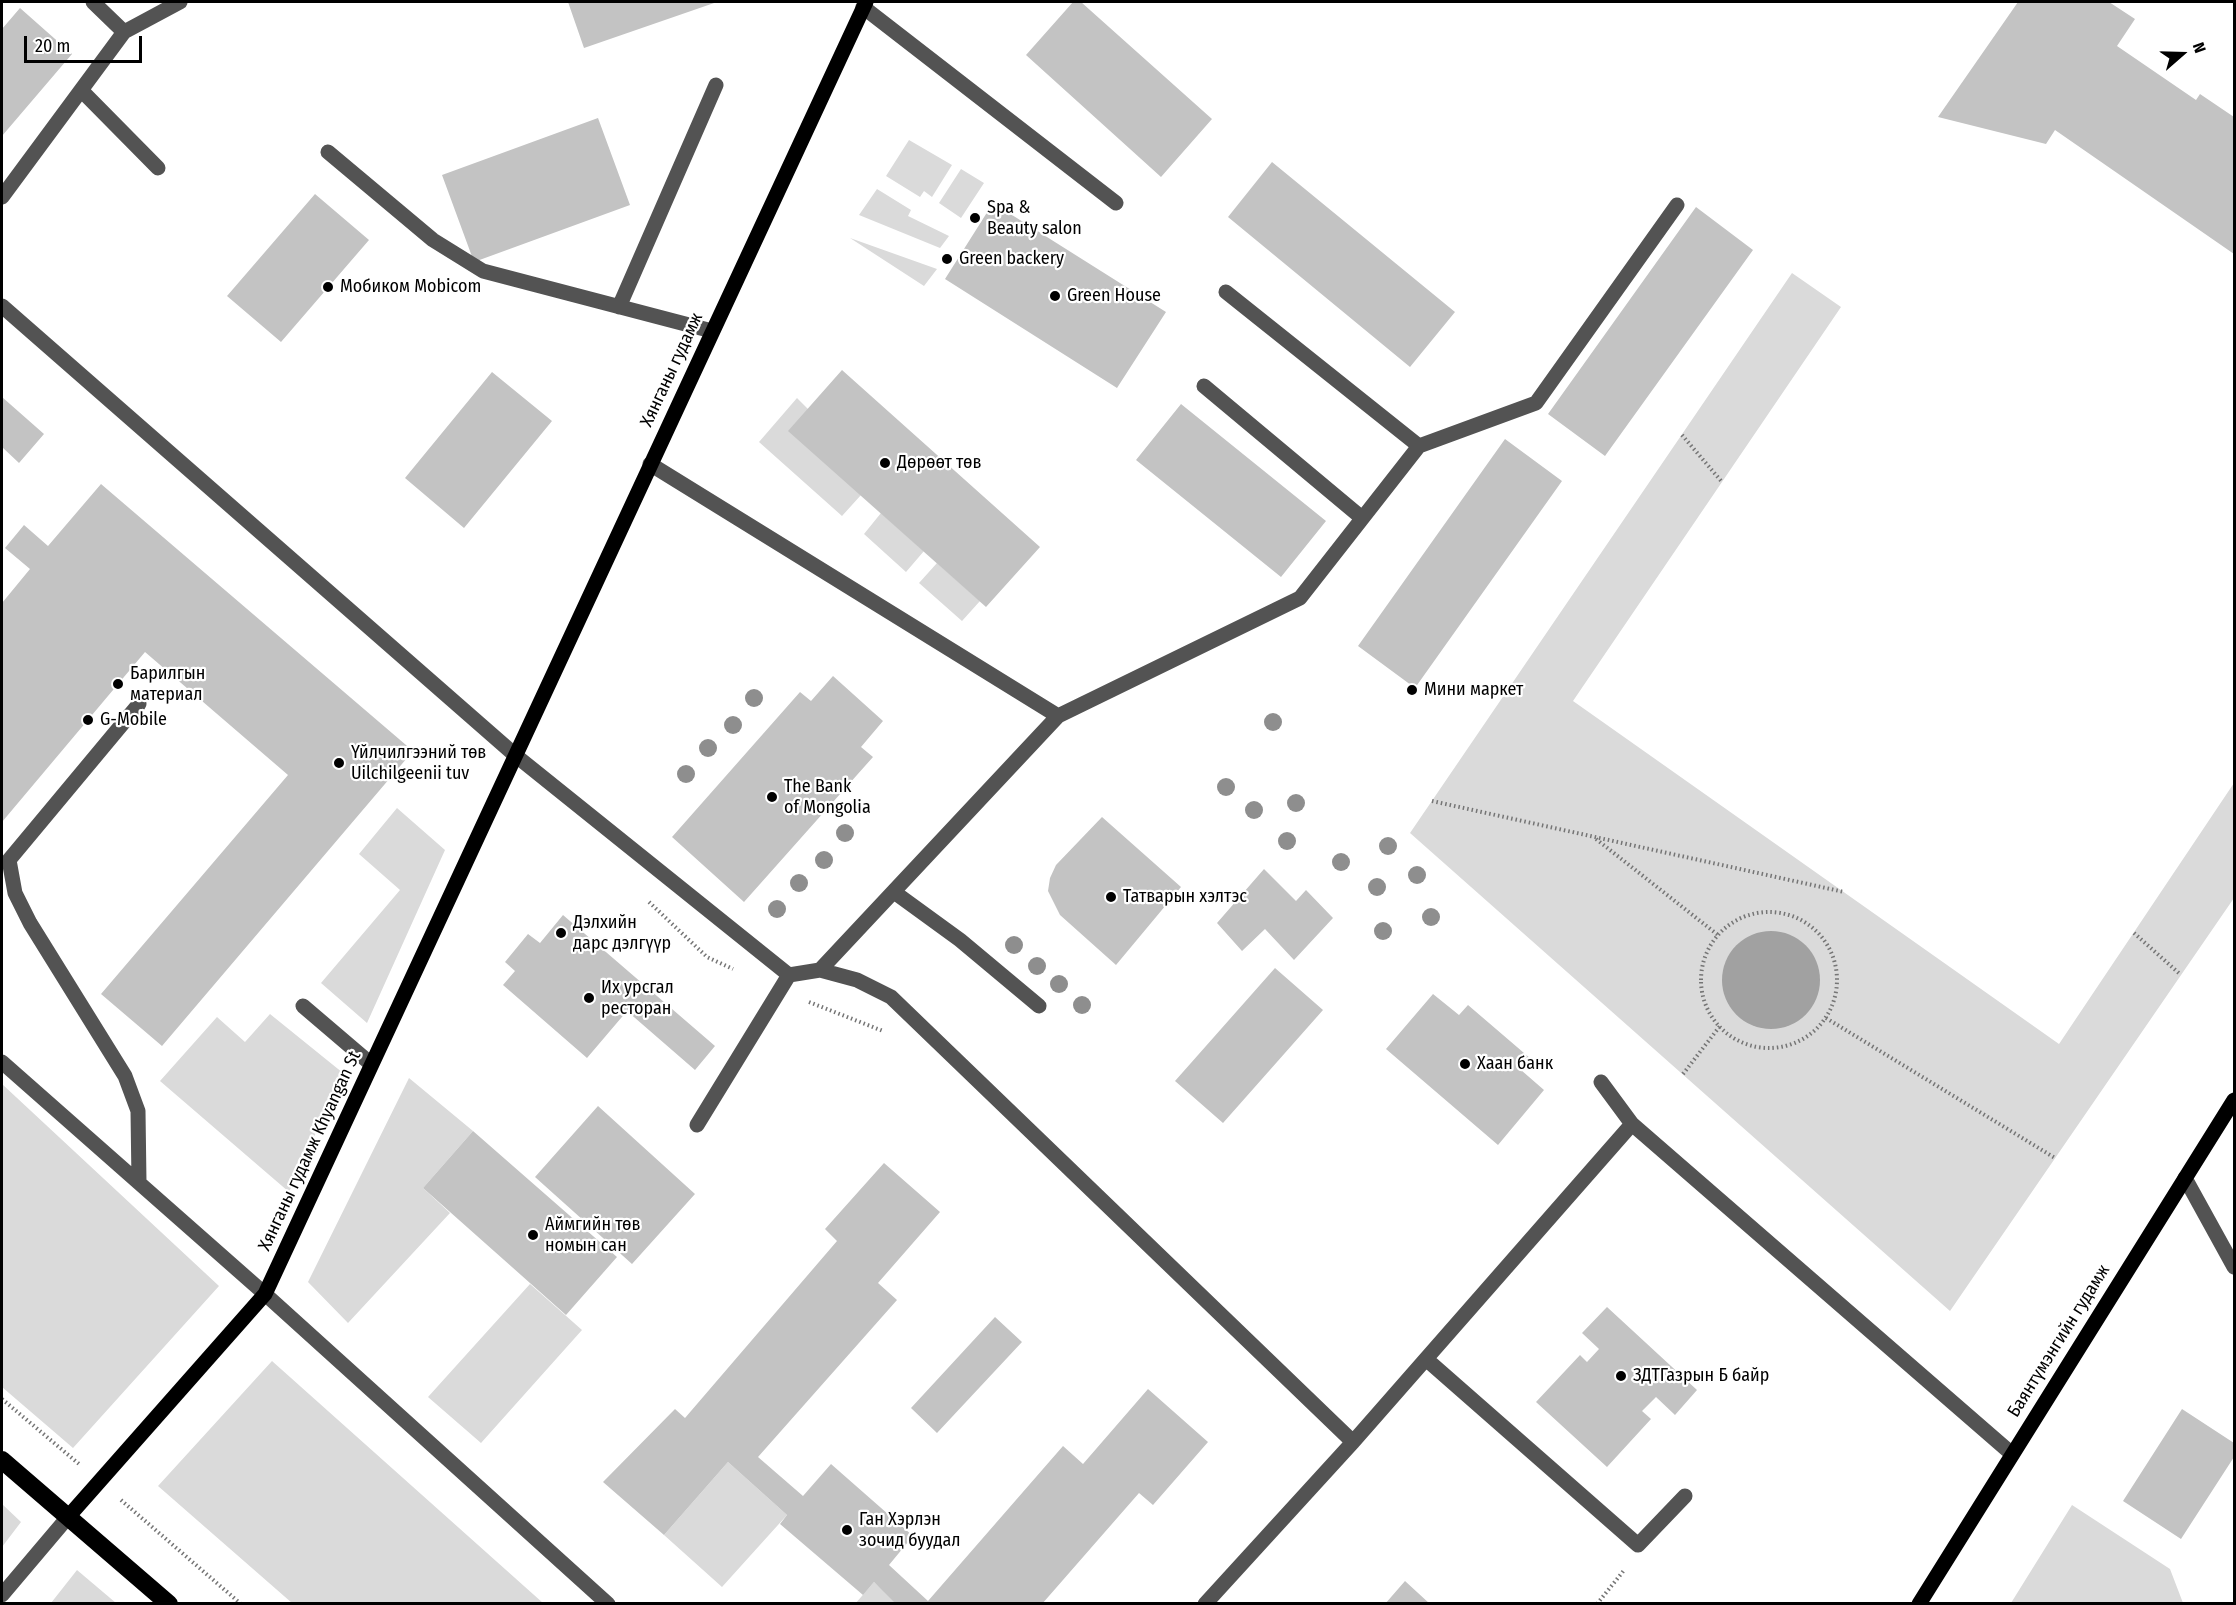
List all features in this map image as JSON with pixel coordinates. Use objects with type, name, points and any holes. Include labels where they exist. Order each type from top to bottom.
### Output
[{"type":"highway","points":[[2,1460],[169,1604]]},
{"type":"main road","name":"Хянганы гудамж","points":[[515,755],[864,4]]},
{"type":"main road","name":"Хянганы гудамж Khyangan St","points":[[68,1517],[265,1294],[515,755]]},
{"type":"main road","name":"Баянтүмэнгийн гудамж","points":[[1919,1604],[2235,1100]]},
{"type":"street","points":[[93,2],[124,32]]},
{"type":"street","points":[[2,197],[124,32],[180,2]]},
{"type":"street","points":[[864,4],[1116,203]]},
{"type":"street","points":[[620,307],[716,85]]},
{"type":"street","points":[[81,90],[158,168]]},
{"type":"street","points":[[328,152],[433,240],[483,271],[712,331]]},
{"type":"street","points":[[820,970],[1058,716],[1300,598],[1419,446],[1536,403],[1677,205]]},
{"type":"street","points":[[1226,292],[1419,446]]},
{"type":"street","points":[[2,306],[515,755],[789,975]]},
{"type":"street","points":[[1204,386],[1362,518]]},
{"type":"street","points":[[650,464],[1058,716]]},
{"type":"street","points":[[139,704],[9,860],[15,893],[30,923],[125,1076],[138,1111],[139,1182]]},
{"type":"street","points":[[894,892],[960,940],[1039,1006]]},
{"type":"street","points":[[697,1125],[789,975],[820,970],[857,980],[891,997],[1353,1442]]},
{"type":"street","points":[[303,1006],[371,1064]]},
{"type":"street","points":[[2,1062],[265,1294],[608,1604]]},
{"type":"street","points":[[1602,1082],[1632,1124],[2012,1454]]},
{"type":"street","points":[[1205,1604],[1353,1442],[1632,1124]]},
{"type":"street","points":[[2185,1178],[2235,1267]]},
{"type":"street","points":[[1426,1359],[1638,1545],[1685,1496]]},
{"type":"street","points":[[2,1595],[68,1517]]},
{"type":"path","points":[[1682,435],[1722,482]]},
{"type":"path","points":[[1432,801],[1844,892]]},
{"type":"path","points":[[1593,837],[1718,935]]},
{"type":"path","points":[[647,900],[707,957],[778,990],[885,1032]]},
{"type":"path","points":[[1779,912],[1801,919],[1818,933],[1831,952],[1837,975],[1835,997],[1826,1018],[1811,1034],[1791,1044],[1770,1048],[1748,1045],[1720,1026],[1713,1018],[1703,998],[1701,976],[1706,954],[1718,935],[1735,921],[1756,913],[1779,912]]},
{"type":"path","points":[[2134,933],[2181,975]]},
{"type":"path","points":[[1826,1018],[2055,1158]]},
{"type":"path","points":[[1683,1074],[1720,1026]]},
{"type":"path","points":[[2,1399],[241,1604]]},
{"type":"path","points":[[1597,1604],[1626,1568]]},
{"type":"shaded area","points":[[909,140],[952,165],[932,197],[924,191],[920,197],[886,176]]},
{"type":"shaded area","points":[[961,169],[984,183],[961,218],[939,203]]},
{"type":"shaded area","points":[[877,189],[911,210],[908,216],[949,236],[940,248],[859,215]]},
{"type":"shaded area","points":[[850,238],[937,269],[924,286]]},
{"type":"shaded area","points":[[1792,273],[1841,307],[1573,701],[2059,1044],[2234,783],[2234,898],[1950,1311],[1410,833]]},
{"type":"shaded area","points":[[797,398],[808,409],[861,495],[842,516],[759,442]]},
{"type":"shaded area","points":[[881,513],[924,551],[906,572],[864,534]]},
{"type":"shaded area","points":[[937,563],[980,601],[962,621],[919,583]]},
{"type":"shaded area","points":[[397,808],[445,850],[367,1023],[321,983],[400,890],[359,854]]},
{"type":"shaded area","points":[[1771,931],[1790,935],[1806,945],[1816,961],[1820,980],[1816,999],[1806,1015],[1790,1025],[1771,1029],[1752,1025],[1736,1015],[1726,999],[1722,980],[1726,961],[1736,945],[1752,935]]},
{"type":"shaded area","points":[[270,1014],[343,1073],[289,1192],[160,1081],[217,1017],[245,1042]]},
{"type":"shaded area","points":[[409,1078],[473,1131],[423,1188],[450,1213],[348,1323],[308,1282]]},
{"type":"shaded area","points":[[2,1084],[219,1286],[73,1448],[2,1387]]},
{"type":"shaded area","points":[[530,1284],[582,1330],[481,1443],[428,1397]]},
{"type":"shaded area","points":[[272,1361],[543,1603],[292,1603],[158,1486]]},
{"type":"shaded area","points":[[728,1462],[787,1515],[722,1587],[664,1535]]},
{"type":"shaded area","points":[[2,1504],[21,1522],[2,1547]]},
{"type":"shaded area","points":[[2072,1505],[2170,1569],[2183,1603],[2011,1603]]},
{"type":"shaded area","points":[[77,1570],[116,1603],[51,1603]]},
{"type":"shaded area","points":[[874,1582],[897,1603],[855,1604]]},
{"type":"building","points":[[568,2],[717,2],[584,48]]},
{"type":"building","points":[[1073,2],[1081,2],[1212,119],[1161,177],[1026,55]]},
{"type":"building","points":[[2018,2],[2109,2],[2135,19],[2117,46],[2196,100],[2200,94],[2234,117],[2234,254],[2055,130],[2046,144],[1938,117]]},
{"type":"building","points":[[20,8],[72,54],[2,136],[2,29]]},
{"type":"building","points":[[598,118],[630,205],[474,262],[442,175]]},
{"type":"building","points":[[1272,162],[1455,312],[1410,367],[1228,217]]},
{"type":"building","points":[[315,194],[369,240],[281,342],[227,296]]},
{"type":"building","name":"Green House","points":[[993,203],[1166,312],[1117,388],[945,279]]},
{"type":"building","points":[[1696,207],[1753,250],[1605,456],[1548,414]]},
{"type":"building","name":"Дөрөөт төв","points":[[842,370],[1040,547],[986,607],[788,431]]},
{"type":"building","points":[[492,372],[552,421],[464,528],[405,478]]},
{"type":"building","points":[[2,397],[44,434],[19,463],[2,447]]},
{"type":"building","points":[[1181,404],[1326,521],[1281,577],[1136,460]]},
{"type":"building","points":[[1505,439],[1562,481],[1415,688],[1358,646]]},
{"type":"building","name":"Үйлчилгээний төв Uilchilgeenii tuv","points":[[101,484],[413,751],[162,1046],[101,994],[288,775],[145,652],[2,822],[2,603],[30,569],[5,548],[24,525],[48,546]]},
{"type":"building","name":"The Bank of Mongolia","points":[[833,676],[883,721],[861,747],[873,757],[744,902],[672,837],[800,692],[811,701]]},
{"type":"building","name":"Татварын хэлтэс","points":[[1102,817],[1181,887],[1116,965],[1060,915],[1048,891],[1050,878],[1056,865]]},
{"type":"building","points":[[1264,869],[1296,901],[1306,890],[1333,918],[1294,960],[1265,929],[1242,951],[1217,923]]},
{"type":"building","name":"Их урсгал ресторан","points":[[563,915],[715,1046],[695,1070],[627,1011],[587,1058],[503,985],[515,971],[505,962],[528,934],[540,943]]},
{"type":"building","points":[[1275,968],[1323,1010],[1223,1123],[1175,1081]]},
{"type":"building","name":"Хаан банк","points":[[1433,994],[1459,1015],[1468,1005],[1531,1059],[1521,1070],[1544,1090],[1498,1145],[1386,1049]]},
{"type":"building","points":[[598,1106],[695,1194],[632,1264],[535,1177]]},
{"type":"building","name":"Аймгийн төв номын сан","points":[[473,1131],[617,1257],[566,1315],[423,1188]]},
{"type":"building","points":[[884,1163],[940,1212],[878,1283],[897,1300],[758,1457],[803,1496],[831,1464],[913,1536],[889,1565],[928,1601],[1063,1446],[1083,1464],[1148,1389],[1208,1442],[1153,1505],[1139,1493],[1042,1604],[896,1604],[874,1582],[863,1595],[780,1524],[787,1515],[728,1462],[664,1535],[603,1482],[675,1409],[685,1418],[837,1241],[825,1229]]},
{"type":"building","name":"ЗДТГазрын Б байр","points":[[1607,1307],[1697,1390],[1675,1415],[1656,1397],[1642,1411],[1651,1419],[1607,1467],[1536,1402],[1580,1355],[1587,1362],[1599,1349],[1582,1333]]},
{"type":"building","points":[[995,1317],[1022,1342],[937,1433],[911,1408]]},
{"type":"building","points":[[2182,1409],[2234,1443],[2234,1457],[2181,1539],[2123,1501]]},
{"type":"building","points":[[1405,1581],[1430,1604],[1385,1604]]},
{"type":"place","name":"Spa & Beauty salon","points":[[975,218]]},
{"type":"place","name":"Green backery","points":[[947,259]]},
{"type":"place","name":"Мобиком Mobicom","points":[[328,287]]},
{"type":"place","name":"Green House","points":[[1055,296]]},
{"type":"place","name":"Дөрөөт төв","points":[[885,463]]},
{"type":"place","name":"Барилгын материал","points":[[118,684]]},
{"type":"place","name":"Мини маркет","points":[[1412,690]]},
{"type":"place","name":"G-Mobile","points":[[88,720]]},
{"type":"place","name":"Үйлчилгээний төв Uilchilgeenii tuv","points":[[339,763]]},
{"type":"place","name":"The Bank of Mongolia","points":[[772,797]]},
{"type":"place","name":"Татварын хэлтэс","points":[[1111,897]]},
{"type":"place","name":"Дэлхийн дарс дэлгүүр","points":[[561,933]]},
{"type":"place","name":"Их урсгал ресторан","points":[[589,998]]},
{"type":"place","name":"Хаан банк","points":[[1465,1064]]},
{"type":"place","name":"Аймгийн төв номын сан","points":[[533,1235]]},
{"type":"place","name":"ЗДТГазрын Б байр","points":[[1621,1376]]},
{"type":"place","name":"Ган Хэрлэн зочид буудал","points":[[847,1530]]}]
